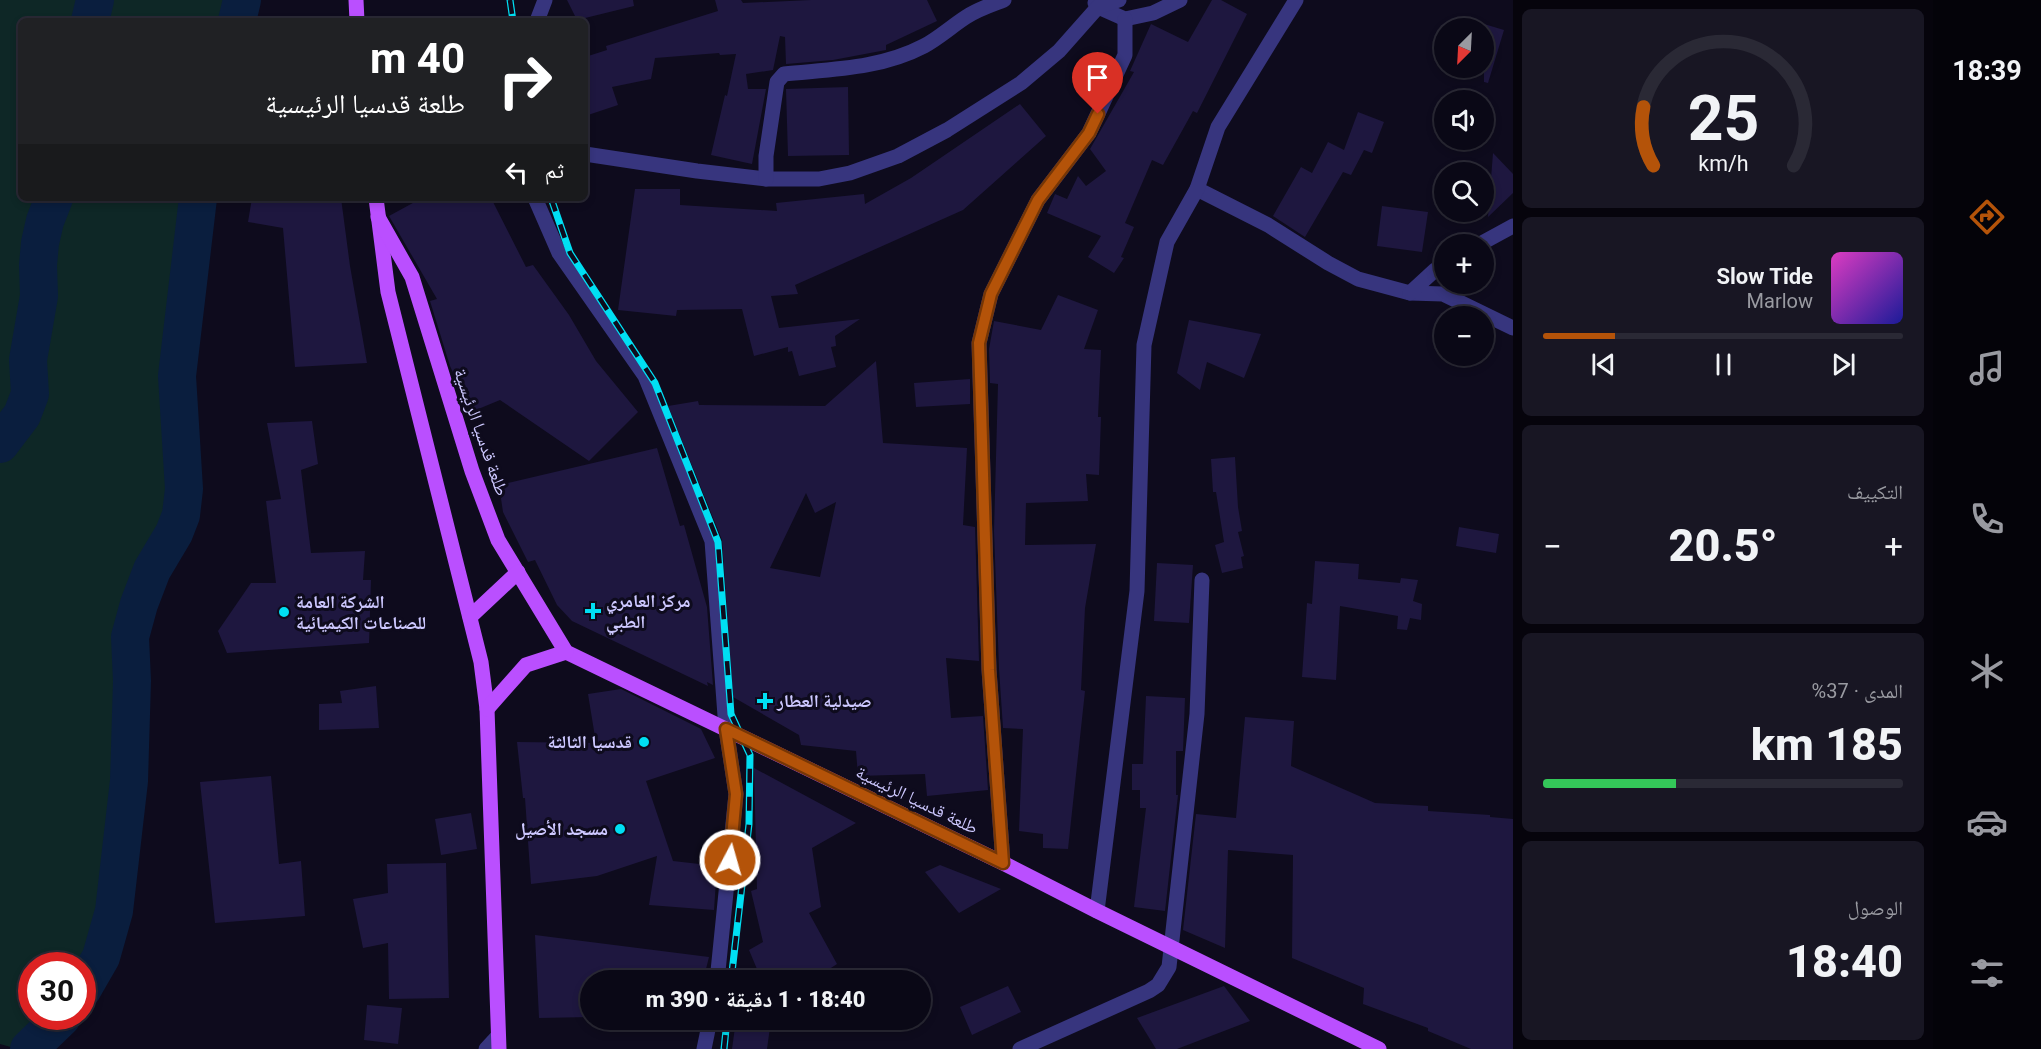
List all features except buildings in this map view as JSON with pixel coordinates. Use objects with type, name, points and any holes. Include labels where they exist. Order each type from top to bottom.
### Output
[{"type":"main road","points":[[356,0],[357,18]]},
{"type":"main road","points":[[376,201],[388,292],[482,662],[487,709],[499,1042]]},
{"type":"main road","name":"طلعة قدسيا الرئيسية","points":[[378,217],[412,277],[472,471],[498,540],[566,652],[1003,863],[1379,1049]]},
{"type":"main road","points":[[470,617],[518,572]]},
{"type":"main road","points":[[487,709],[526,665],[566,652]]},
{"type":"street","points":[[538,18],[545,0]]},
{"type":"street","points":[[766,178],[766,156],[777,82],[784,74],[869,66],[901,57],[926,45],[966,17],[1004,0]]},
{"type":"street","points":[[588,154],[697,171],[766,178],[819,179],[850,173],[898,156],[947,130],[1021,83],[1059,51],[1096,3],[1119,0]]},
{"type":"street","points":[[1096,3],[1125,19],[1153,13],[1180,0]]},
{"type":"street","points":[[1282,0],[1283,21]]},
{"type":"street","points":[[1097,911],[1137,591],[1144,345],[1167,242],[1197,189],[1218,127],[1296,0]]},
{"type":"street","points":[[1003,863],[989,670],[979,343],[991,294],[1038,200],[1089,133],[1125,56],[1125,19]]},
{"type":"street","points":[[1197,189],[1268,225],[1358,279],[1410,293],[1443,294],[1513,328]]},
{"type":"street","points":[[536,201],[559,253],[645,376],[712,541],[726,729],[736,794],[718,970]]},
{"type":"street","points":[[1494,236],[1513,226]]},
{"type":"street","points":[[1410,293],[1434,271]]},
{"type":"street","points":[[1020,1049],[1149,991],[1165,977],[1172,957],[1171,947],[1197,714],[1202,580]]},
{"type":"street","points":[[704,1049],[708,1030]]},
{"type":"street","points":[[486,1049],[499,1042]]},
{"type":"green space","points":[[0,0],[242,0],[239,18],[18,18],[18,201],[50,201],[40,248],[40,279],[53,201],[199,201],[194,225],[177,376],[181,515],[152,570],[130,637],[127,797],[114,911],[96,957],[96,952],[18,952],[18,1030],[46,1030],[29,1049],[18,1049],[0,1044],[0,442],[5,435],[0,440]]},
{"type":"waterway","points":[[91,18],[95,0]]},
{"type":"waterway","points":[[238,18],[242,0]]},
{"type":"waterway","points":[[0,444],[22,415],[30,394],[28,360],[39,296],[40,243],[53,201]]},
{"type":"waterway","points":[[96,966],[101,957],[114,911],[129,781],[132,681],[130,637],[152,570],[174,533],[181,515],[184,489],[177,376],[198,201]]},
{"type":"waterway","points":[[29,1049],[49,1030]]},
{"type":"railway","points":[[510,0],[513,18]]},
{"type":"railway","points":[[552,201],[570,253],[655,383],[718,542],[731,714],[750,755],[749,824],[732,970]]},
{"type":"railway","points":[[724,1049],[726,1030]]},
{"type":"place","name":"مركز العامري الطبي","points":[[593,611]]},
{"type":"place","name":"الشركة العامة للصناعات الكيميائية","points":[[284,612]]},
{"type":"place","name":"صيدلية العطار","points":[[765,701]]},
{"type":"place","name":"قدسيا الثالثة","points":[[644,742]]},
{"type":"place","name":"مسجد الأصيل","points":[[620,829]]},
{"type":"route","points":[[730,860],[736,794],[726,729],[1003,863],[989,670],[979,343],[991,294],[1038,200],[1089,133],[1098,114]]}]
